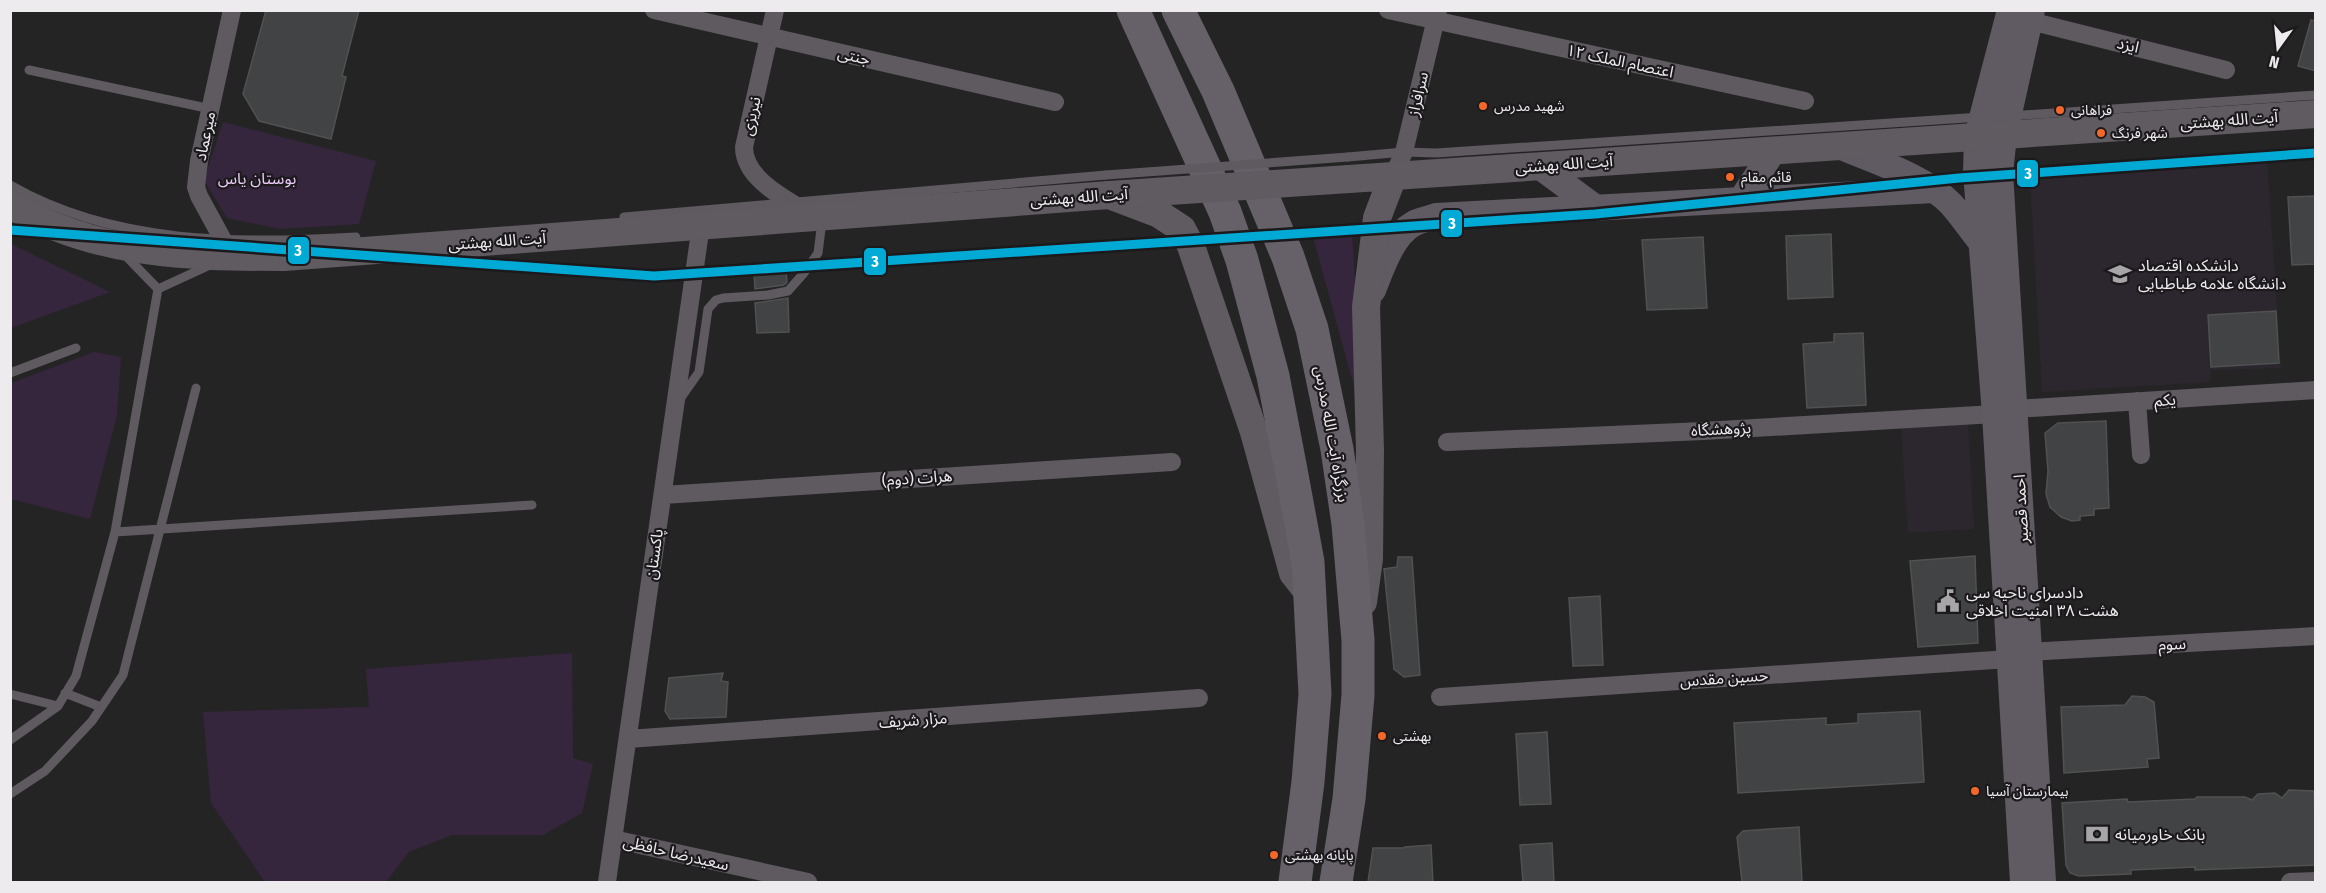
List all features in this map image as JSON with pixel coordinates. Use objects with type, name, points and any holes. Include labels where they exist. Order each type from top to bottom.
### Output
[{"type":"highway","points":[[1133,10],[1226,212],[1242,260],[1273,376],[1308,561],[1315,694],[1308,782],[1294,882]]},
{"type":"highway","name":"بزرگراه آیت الله مدرس","points":[[1178,10],[1218,92],[1284,246],[1312,329],[1337,449],[1348,524],[1358,640],[1358,711],[1349,800],[1336,882]]},
{"type":"main road","points":[[1994,123],[2024,14]]},
{"type":"main road","name":"آیت الله بهشتی","points":[[10,205],[70,234],[115,246],[168,253],[225,248],[284,257],[701,225],[809,211],[1108,185],[1399,164],[1539,166],[1839,146],[1994,123],[2316,114]]},
{"type":"main road","name":"احمد قصیر","points":[[1994,123],[1976,172],[1980,241],[2005,411]]},
{"type":"main road","name":"احمد قصیر","points":[[1994,123],[2000,172],[2005,411],[2019,655],[2023,882]]},
{"type":"main road","points":[[1839,146],[1915,179],[1934,190],[1950,204],[1980,241]]},
{"type":"main road","points":[[1741,200],[1774,150]]},
{"type":"main road","points":[[1358,640],[1369,559],[1370,450],[1366,307],[1377,218],[1399,164]]},
{"type":"main road","points":[[1539,166],[1596,208]]},
{"type":"main road","points":[[1108,185],[1182,229],[1191,246],[1254,432],[1293,573],[1311,596]]},
{"type":"main road","points":[[1366,307],[1387,257],[1406,230],[1416,222],[1446,215],[1934,190]]},
{"type":"main road","name":"احمد قصیر","points":[[2019,655],[2043,882]]},
{"type":"street","name":"میرعماد","points":[[225,248],[196,187],[232,10]]},
{"type":"street","name":"جنتی","points":[[654,10],[1055,102]]},
{"type":"street","name":"نیریزی","points":[[775,10],[744,154],[750,169],[758,177],[809,211]]},
{"type":"street","name":"اعتصام الملک ۱۲","points":[[1388,10],[1437,16],[1805,101]]},
{"type":"street","name":"ایزد","points":[[2024,14],[2226,70]]},
{"type":"street","name":"سرافراز","points":[[1399,164],[1437,16]]},
{"type":"street","name":"پاکستان","points":[[607,882],[701,225]]},
{"type":"street","name":"یکم","points":[[2005,411],[2316,390]]},
{"type":"street","points":[[2137,401],[2141,455]]},
{"type":"street","name":"پژوهشگاه","points":[[1448,442],[1703,430],[2005,411]]},
{"type":"street","name":"هرات (دوم)","points":[[663,495],[1172,462]]},
{"type":"street","name":"سوم","points":[[2019,655],[2316,636]]},
{"type":"street","name":"حسین مقدس","points":[[1440,697],[2019,655]]},
{"type":"street","name":"مزار شریف","points":[[628,739],[1199,698]]},
{"type":"street","name":"سعیدرضا حافظی","points":[[613,839],[808,882]]},
{"type":"street","points":[[2290,882],[2316,881]]},
{"type":"lane","points":[[29,70],[211,109]]},
{"type":"lane","points":[[1399,164],[1436,153],[1994,123],[2316,95]]},
{"type":"lane","points":[[10,185],[75,216],[225,248],[370,237]]},
{"type":"lane","points":[[615,218],[809,211],[818,254],[788,291],[768,296],[716,300],[708,309],[699,372],[675,406]]},
{"type":"lane","points":[[115,246],[158,289]]},
{"type":"lane","points":[[10,740],[58,706],[76,676],[115,532],[158,289],[225,248]]},
{"type":"lane","points":[[10,373],[76,348]]},
{"type":"lane","points":[[10,794],[45,771],[92,721],[123,675],[196,388]]},
{"type":"lane","points":[[115,532],[532,505]]},
{"type":"lane","points":[[65,693],[101,708]]},
{"type":"lane","points":[[10,694],[58,706]]},
{"type":"shaded area","name":"دانشکده اقتصاد دانشگاه علامه طباطبایی","points":[[2267,160],[2281,368],[2211,370],[2210,382],[2042,392],[2030,178]]},
{"type":"shaded area","points":[[1968,422],[1974,529],[1908,533],[1901,426]]},
{"type":"green space","name":"بوستان یاس","points":[[223,122],[376,161],[359,224],[280,229],[227,218],[204,180]]},
{"type":"green space","points":[[1352,231],[1361,397],[1356,394],[1312,233]]},
{"type":"green space","points":[[11,244],[110,292],[11,328]]},
{"type":"green space","points":[[94,352],[121,357],[117,415],[90,519],[11,499],[11,383]]},
{"type":"green space","points":[[572,653],[573,758],[593,764],[582,813],[543,835],[452,835],[409,852],[386,882],[265,882],[211,803],[203,712],[369,707],[366,669]]},
{"type":"building","points":[[266,10],[359,10],[342,76],[346,77],[331,139],[259,121],[243,94]]},
{"type":"building","points":[[2311,20],[2316,21],[2316,71],[2298,66]]},
{"type":"building","points":[[2316,196],[2316,264],[2292,265],[2288,197]]},
{"type":"building","points":[[1831,234],[1833,297],[1788,299],[1786,236]]},
{"type":"building","points":[[1703,237],[1707,308],[1647,310],[1642,240]]},
{"type":"building","points":[[786,270],[787,282],[784,285],[755,289],[754,271]]},
{"type":"building","points":[[788,298],[789,332],[757,333],[755,303]]},
{"type":"building","points":[[2276,311],[2279,363],[2211,367],[2208,315]]},
{"type":"building","points":[[1863,333],[1866,405],[1807,408],[1803,344],[1834,342],[1834,334]]},
{"type":"building","points":[[2106,421],[2109,508],[2094,509],[2094,515],[2080,516],[2080,520],[2072,521],[2061,517],[2050,507],[2046,494],[2048,471],[2045,433],[2058,423]]},
{"type":"building","name":"دادسرای ناحیه سی هشت ۳۸ امنیت اخلاقی","points":[[1975,556],[1978,643],[1918,647],[1910,561]]},
{"type":"building","points":[[1398,557],[1412,557],[1420,675],[1404,677],[1394,669],[1384,569],[1397,567]]},
{"type":"building","points":[[1600,596],[1603,665],[1573,666],[1569,598]]},
{"type":"building","points":[[723,673],[721,681],[728,682],[726,717],[670,719],[665,711],[669,678]]},
{"type":"building","points":[[2132,696],[2145,697],[2154,702],[2159,758],[2147,759],[2148,767],[2064,773],[2061,707],[2125,705]]},
{"type":"building","points":[[1920,711],[1924,782],[1738,793],[1734,723],[1826,718],[1826,725],[1858,723],[1858,714]]},
{"type":"building","points":[[1547,732],[1551,804],[1520,805],[1516,734]]},
{"type":"building","points":[[2289,790],[2314,791],[2316,865],[2195,870],[2195,867],[2131,870],[2131,874],[2079,876],[2070,873],[2066,865],[2062,803],[2127,799],[2128,802],[2195,799],[2197,797],[2245,797],[2252,800],[2258,794],[2275,793],[2282,798]]},
{"type":"building","points":[[1799,827],[1802,882],[1742,882],[1737,837],[1743,831]]},
{"type":"building","points":[[1552,843],[1554,882],[1523,882],[1520,845]]},
{"type":"building","points":[[1431,845],[1433,882],[1368,882],[1373,848]]},
{"type":"transit line","name":"3","points":[[10,230],[654,276],[1595,214],[1959,178],[2316,153]]},
{"type":"place","name":"شهید مدرس","points":[[1483,106]]},
{"type":"place","name":"فراهانی","points":[[2060,110]]},
{"type":"place","name":"شهر فرنگ","points":[[2101,133]]},
{"type":"place","name":"قائم مقام","points":[[1730,177]]},
{"type":"place","name":"دانشکده اقتصاد دانشگاه علامه طباطبایی","points":[[2120,274]]},
{"type":"place","name":"دادسرای ناحیه سی هشت ۳۸ امنیت اخلاقی","points":[[1948,601]]},
{"type":"place","name":"بهشتی","points":[[1382,736]]},
{"type":"place","name":"بیمارستان آسیا","points":[[1975,791]]},
{"type":"place","name":"بانک خاورمیانه","points":[[2097,834]]},
{"type":"place","name":"پایانه بهشتی","points":[[1274,855]]}]
